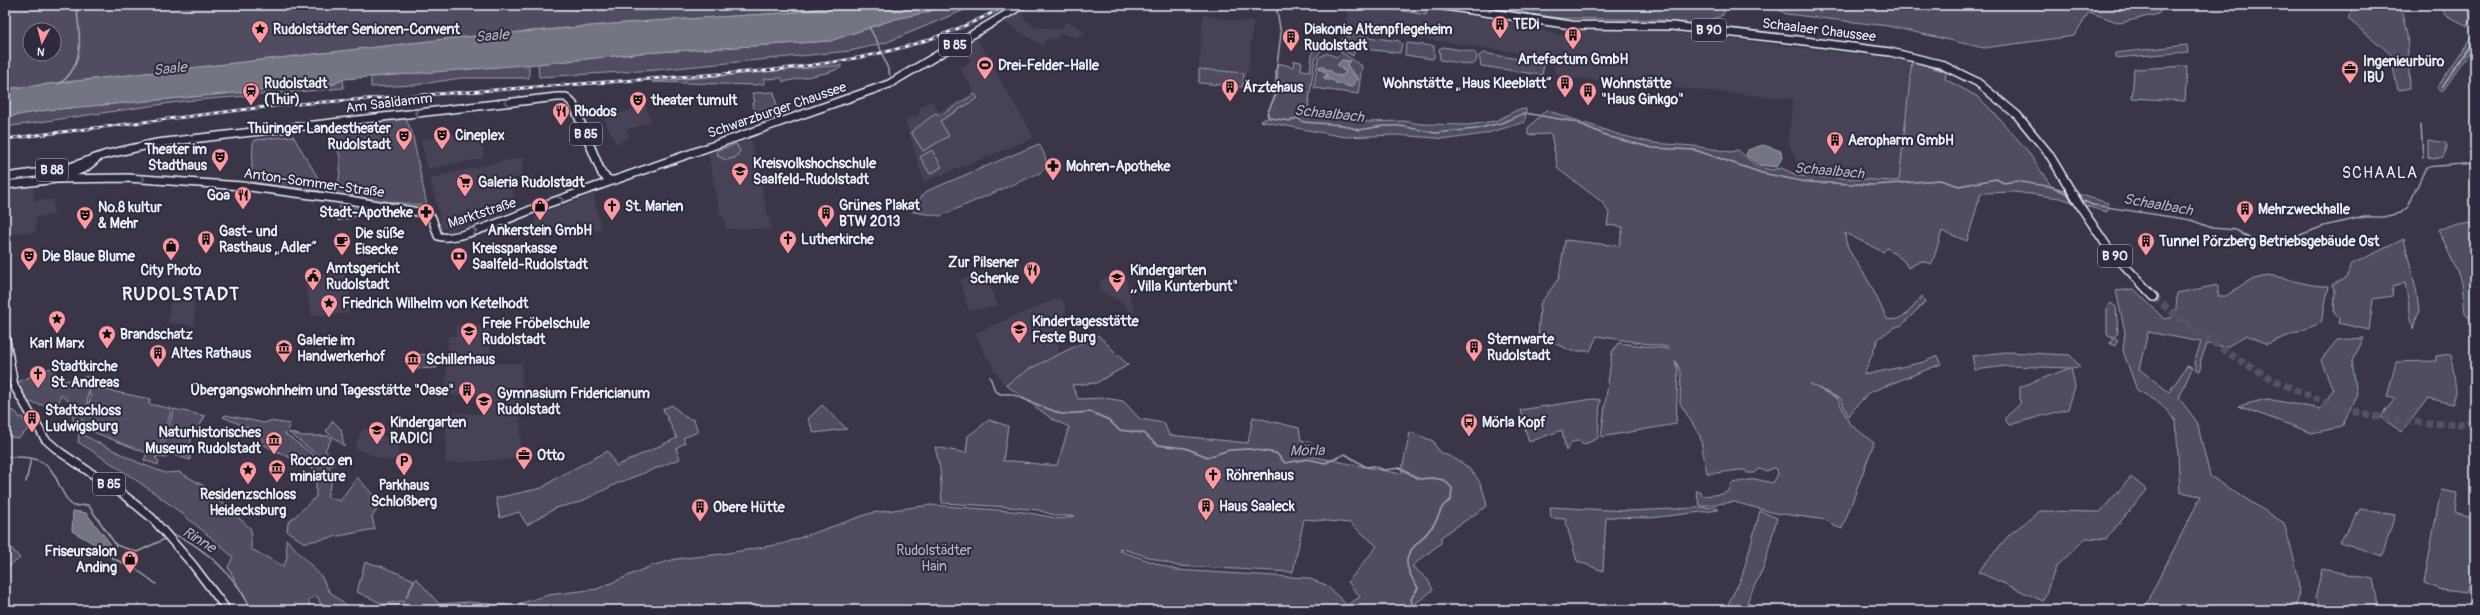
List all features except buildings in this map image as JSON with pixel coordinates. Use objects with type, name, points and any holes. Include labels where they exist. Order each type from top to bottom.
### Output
[{"type":"main road","name":"Schwarzburger Chaussee","points":[[528,211],[889,84],[1022,5]]},
{"type":"main road","name":"Schaalaer Chaussee","points":[[1438,5],[1560,24],[1672,26],[1873,49],[1925,60],[1954,70],[1978,82],[2002,100],[2025,124],[2049,154],[2082,209],[2121,263],[2154,297]]},
{"type":"main road","name":"Am Saaldamm","points":[[5,177],[65,169],[96,159],[168,141],[557,96],[566,97],[573,104],[602,174]]},
{"type":"main road","name":"B 85","points":[[96,159],[94,173],[109,177]]},
{"type":"main road","name":"Am Saaldamm","points":[[57,179],[78,172],[96,159]]},
{"type":"main road","name":"B 85","points":[[602,174],[608,180],[622,179]]},
{"type":"main road","points":[[594,189],[601,184],[602,174]]},
{"type":"main road","name":"Anton-Sommer-Straße","points":[[5,185],[57,179],[109,177],[242,186],[349,200],[428,214],[432,218],[437,234],[443,238]]},
{"type":"main road","name":"Marktstraße","points":[[443,238],[478,230],[528,211]]},
{"type":"main road","name":"B 85","points":[[5,334],[14,386],[47,442],[138,505],[169,537],[227,610]]},
{"type":"shaded area","points":[[1348,5],[1408,5],[1520,24],[1558,35],[1575,31],[1665,31],[1912,61],[1899,180],[1871,180],[1800,170],[1788,140],[1793,99],[1562,77],[1554,71],[1554,58],[1350,28],[1346,23]]},
{"type":"shaded area","points":[[1021,12],[1026,21],[1035,27],[1061,29],[1066,21],[1087,32],[1076,38],[1060,33],[1056,40],[1047,38],[1043,46],[1004,22]]},
{"type":"shaded area","points":[[1203,15],[1240,22],[1253,21],[1248,73],[1199,69]]},
{"type":"shaded area","points":[[977,39],[1033,138],[924,182],[905,119],[919,114],[920,107],[932,101],[939,112],[974,92],[960,68],[971,61],[963,47]]},
{"type":"shaded area","points":[[645,105],[651,122],[627,130],[629,138],[616,144],[604,119]]},
{"type":"shaded area","points":[[480,129],[484,158],[428,169],[421,140]]},
{"type":"shaded area","points":[[751,139],[771,229],[724,229],[725,218],[720,215],[708,154]]},
{"type":"shaded area","name":"Galeria Rudolstadt","points":[[522,157],[522,177],[513,178],[514,200],[509,202],[510,205],[497,208],[498,217],[453,229],[453,232],[439,225],[441,222],[430,178]]},
{"type":"shaded area","points":[[33,187],[34,201],[53,199],[54,215],[36,217],[36,232],[5,234],[5,190]]},
{"type":"shaded area","points":[[594,194],[601,230],[535,229],[536,211],[552,211],[556,208]]},
{"type":"shaded area","points":[[345,269],[351,303],[349,313],[312,316],[305,286],[308,279]]},
{"type":"shaded area","points":[[984,272],[998,306],[969,311],[960,280]]},
{"type":"shaded area","name":"Kindergarten ,,Villa Kunterbunt\"","points":[[1124,272],[1135,313],[1134,314],[1124,304],[1100,290],[1099,286],[1102,279]]},
{"type":"shaded area","name":"Kindertagesstätte Feste Burg","points":[[1058,298],[1063,300],[1066,310],[1059,334],[1058,354],[1006,385],[1003,383],[986,356],[975,333]]},
{"type":"shaded area","points":[[194,300],[195,326],[168,323],[170,303]]},
{"type":"shaded area","name":"Freie Fröbelschule Rudolstadt","points":[[456,326],[491,326],[490,356],[448,356],[448,336],[456,336]]},
{"type":"shaded area","name":"Gymnasium Fridericianum Rudolstadt","points":[[447,363],[522,363],[520,457],[507,460],[446,463],[446,413],[484,414],[485,396],[446,395]]},
{"type":"shaded area","name":"Kindergarten RADICI","points":[[363,428],[399,442],[398,460],[381,459],[354,448]]},
{"type":"green space","points":[[5,5],[572,5],[574,10],[650,10],[652,5],[838,5],[799,12],[637,22],[465,37],[5,89]]},
{"type":"green space","points":[[944,5],[976,5],[885,43],[850,51],[656,70],[539,77],[538,64],[643,53],[830,41],[895,19],[928,12]]},
{"type":"green space","points":[[1392,5],[1428,6],[1426,15],[1392,9]]},
{"type":"green space","points":[[1486,5],[1726,5],[1723,15],[1698,25],[1666,23],[1665,20],[1558,18],[1485,7]]},
{"type":"green space","points":[[1771,5],[2166,5],[2158,14],[2120,23],[2089,12],[2074,36],[1984,48],[1888,26],[1786,14]]},
{"type":"green space","points":[[2343,5],[2400,5],[2407,35],[2410,88],[2398,90],[2390,53],[2348,19],[2352,9]]},
{"type":"green space","points":[[2441,5],[2475,5],[2475,13],[2468,26],[2445,15]]},
{"type":"green space","points":[[2475,32],[2475,45],[2442,92],[2437,88]]},
{"type":"green space","points":[[1351,35],[1399,41],[1402,44],[1400,53],[1355,48],[1353,56],[1341,49],[1342,39]]},
{"type":"green space","points":[[1406,43],[1434,46],[1434,58],[1432,59],[1405,55]]},
{"type":"green space","points":[[2187,45],[2188,52],[2115,58],[2115,53]]},
{"type":"green space","points":[[1313,47],[1322,49],[1315,59],[1308,107],[1303,109],[1304,112],[1368,122],[1404,121],[1421,124],[1468,125],[1496,121],[1517,110],[1526,109],[1525,122],[1484,134],[1449,139],[1396,135],[1345,137],[1260,121],[1268,118],[1268,111],[1277,94],[1278,63],[1293,67],[1294,61],[1302,62],[1301,70],[1310,71]]},
{"type":"green space","points":[[1443,47],[1474,52],[1477,56],[1476,62],[1472,65],[1440,60],[1439,49]]},
{"type":"green space","points":[[1341,52],[1362,66],[1358,94],[1314,88],[1318,58],[1327,53],[1336,57]],"holes":[[[1350,61],[1347,65],[1358,79],[1352,87],[1336,83],[1319,67],[1324,67],[1324,69],[1330,70],[1335,75],[1342,76],[1346,72],[1341,69]]]},
{"type":"green space","points":[[1483,53],[1541,63],[1544,65],[1542,75],[1481,66],[1479,56]]},
{"type":"green space","points":[[1912,61],[1946,72],[1945,79],[1978,97],[2026,149],[2051,186],[2108,203],[2107,212],[2060,198],[2015,192],[1981,193],[1967,241],[1942,231],[1932,264],[1921,261],[1908,268],[1904,261],[1887,248],[1883,252],[1845,233],[1847,245],[1852,256],[1869,282],[1887,319],[1893,320],[1903,316],[1922,296],[1925,302],[1902,325],[1893,328],[1878,339],[1864,375],[1924,362],[1937,356],[1941,364],[1868,393],[1848,416],[1841,399],[1810,384],[1838,399],[1849,423],[1874,443],[1842,529],[1832,525],[1827,520],[1775,513],[1734,502],[1700,506],[1696,491],[1700,491],[1702,496],[1723,494],[1729,491],[1732,483],[1755,479],[1773,483],[1778,474],[1777,469],[1773,468],[1767,471],[1759,469],[1755,473],[1747,473],[1745,470],[1707,473],[1700,436],[1680,403],[1681,372],[1675,361],[1678,372],[1676,424],[1601,437],[1612,352],[1618,343],[1669,349],[1668,347],[1597,336],[1590,351],[1572,351],[1554,343],[1538,341],[1540,304],[1559,278],[1565,240],[1619,246],[1623,227],[1607,225],[1609,213],[1602,202],[1558,169],[1551,134],[1528,135],[1528,128],[1546,110],[1620,135],[1653,143],[1693,146],[1731,152],[1738,150],[1758,167],[1772,170],[1781,168],[1799,176],[1894,181],[1899,180]]},
{"type":"green space","points":[[529,64],[529,78],[461,78],[415,85],[371,87],[371,77]]},
{"type":"green space","points":[[842,65],[842,67],[830,72],[783,82],[782,78],[764,79],[764,84],[755,85],[652,82]]},
{"type":"green space","points":[[2187,66],[2185,101],[2132,98],[2134,69]]},
{"type":"green space","points":[[1199,69],[1244,73],[1243,87],[1199,83]]},
{"type":"green space","points":[[343,79],[344,88],[185,101],[5,127],[5,117],[47,110],[334,84]]},
{"type":"green space","points":[[774,92],[779,118],[760,125],[752,103],[755,102],[752,93]]},
{"type":"green space","points":[[975,94],[978,98],[940,121],[949,136],[923,151],[911,132],[936,113],[939,116]]},
{"type":"green space","points":[[405,118],[412,132],[427,206],[337,195],[340,160],[337,146],[328,127]]},
{"type":"green space","points":[[293,136],[321,183],[320,190],[315,191],[253,183],[251,180],[253,143],[255,140]]},
{"type":"green space","points":[[2428,140],[2447,143],[2447,148],[2443,157],[2433,159],[2428,157]]},
{"type":"green space","points":[[736,144],[740,151],[735,158],[726,160],[718,156],[717,151]]},
{"type":"green space","points":[[1039,144],[1046,161],[1042,172],[940,216],[913,212],[913,206],[927,191]]},
{"type":"green space","points":[[932,150],[942,167],[930,174],[920,157]]},
{"type":"green space","points":[[340,206],[378,211],[338,221]]},
{"type":"green space","points":[[2475,222],[2475,323],[2465,314],[2462,282],[2438,229]]},
{"type":"green space","points":[[2404,239],[2417,294],[2419,311],[2413,329],[2405,283],[2393,287],[2392,296],[2373,299],[2369,330],[2338,323],[2339,318],[2334,313],[2335,291],[2332,285],[2346,278],[2352,264]]},
{"type":"green space","points":[[2268,275],[2306,284],[2329,286],[2321,323],[2267,344],[2246,335],[2227,347],[2207,344],[2201,359],[2200,371],[2196,371],[2194,363],[2201,342],[2148,332],[2139,369],[2169,392],[2187,366],[2192,368],[2179,398],[2197,422],[2210,476],[2284,523],[2298,578],[2298,600],[2295,610],[2146,610],[2152,592],[2201,496],[2180,492],[2176,421],[2160,403],[2137,390],[2123,351],[2125,332],[2116,291],[2134,289],[2164,319],[2171,318],[2176,309],[2177,293],[2218,285],[2218,296],[2226,296],[2248,281]]},
{"type":"green space","points":[[2111,303],[2116,307],[2118,333],[2114,337],[2118,340],[2115,346],[2110,344],[2113,337],[2108,335],[2107,332],[2107,307]]},
{"type":"green space","name":"Rudolstädter Hain","points":[[1098,335],[1128,365],[1096,383],[1072,385],[1078,399],[1104,398],[1123,401],[1140,419],[1164,423],[1169,435],[1248,443],[1253,417],[1299,428],[1301,440],[1311,443],[1310,456],[1401,474],[1410,432],[1433,441],[1439,452],[1465,465],[1472,471],[1481,486],[1487,506],[1441,537],[1441,543],[1412,566],[1428,580],[1433,590],[1416,603],[1420,610],[380,610],[382,606],[403,604],[404,601],[383,604],[357,592],[365,562],[381,566],[414,580],[406,598],[416,578],[439,604],[468,602],[512,606],[548,595],[597,589],[651,566],[676,559],[722,554],[782,544],[871,513],[930,505],[1024,512],[1061,519],[1075,516],[1057,516],[1038,510],[1008,507],[942,503],[940,469],[935,447],[966,453],[968,436],[989,420],[1008,426],[1003,461],[1057,465],[1069,427],[1052,419],[1006,385],[1029,369]],"holes":[[[1304,519],[1350,523],[1377,546],[1348,582],[1360,597],[1347,605],[1326,585],[1307,578],[1176,570],[1120,551],[1120,548],[1177,566],[1293,572]]]},
{"type":"green space","points":[[2364,338],[2352,361],[2357,394],[2342,427],[2312,433],[2238,406],[2267,399],[2321,409],[2333,390],[2321,360],[2337,340]]},
{"type":"green space","points":[[2006,352],[2070,355],[2080,367],[2071,368],[2075,387],[2068,409],[2009,425],[2004,419],[2020,404],[2020,387],[2070,368],[2006,366],[1975,370],[1972,356]]},
{"type":"green space","points":[[411,354],[437,355],[437,368],[411,369]]},
{"type":"green space","points":[[2451,354],[2456,391],[2453,404],[2428,398],[2402,432],[2380,417],[2395,399],[2387,397],[2396,362],[2436,361],[2436,356]]},
{"type":"green space","points":[[53,367],[59,382],[90,376],[87,403],[89,403],[91,396],[89,395],[91,387],[150,399],[149,404],[172,409],[158,452],[159,456],[155,458],[159,461],[158,465],[144,460],[147,453],[83,428],[81,430],[83,420],[81,420],[77,429],[74,426],[71,403],[61,395],[60,400],[51,407],[28,402],[17,385],[18,382]]},
{"type":"green space","points":[[2475,383],[2475,466],[2471,425]]},
{"type":"green space","points":[[1593,399],[1600,400],[1598,438],[1583,445],[1580,441],[1571,443],[1566,451],[1562,430],[1529,442],[1520,410]]},
{"type":"green space","points":[[672,405],[685,417],[694,420],[698,432],[683,438],[685,443],[676,448],[680,459],[618,483],[580,502],[556,508],[527,525],[519,512],[500,518],[496,498],[542,488],[558,477],[608,451],[616,466],[677,438],[663,409]]},
{"type":"green space","points":[[822,405],[847,429],[814,433],[808,419]]},
{"type":"green space","points":[[174,409],[205,416],[196,433],[193,432],[187,456],[190,456],[190,460],[168,453],[166,458],[160,457]]},
{"type":"green space","points":[[11,410],[17,413],[20,418],[22,417],[29,429],[18,438],[5,436],[5,415]]},
{"type":"green space","points":[[225,415],[264,423],[270,421],[290,424],[285,434],[329,466],[333,477],[327,497],[340,501],[357,477],[381,504],[372,517],[375,529],[308,542],[303,542],[287,531],[288,523],[316,497],[316,470],[264,445],[260,433],[223,417]]},
{"type":"green space","points":[[333,421],[341,429],[344,446],[326,431]]},
{"type":"green space","points":[[288,432],[302,436],[328,436],[332,438],[325,450],[335,462],[332,466]]},
{"type":"green space","points":[[79,433],[139,463],[165,473],[179,472],[204,486],[251,529],[251,549],[283,566],[287,559],[286,539],[321,576],[329,591],[352,610],[324,610],[317,596],[308,600],[312,610],[251,610],[228,567],[233,557],[177,510],[119,468],[78,442]]},
{"type":"green space","points":[[2131,477],[2147,490],[2106,539],[2086,538],[2056,567],[2043,601],[1978,572],[2009,535],[2040,511],[2100,512]]},
{"type":"green space","points":[[2441,490],[2457,493],[2455,512],[2475,518],[2475,565],[2467,593],[2442,590],[2424,583]]},
{"type":"green space","points":[[1550,507],[1628,511],[1716,507],[1719,510],[1650,518],[1606,517],[1603,571],[1577,561],[1565,519],[1551,518]]},
{"type":"green space","points":[[2360,509],[2395,515],[2382,556],[2340,542]]},
{"type":"green space","points":[[1760,511],[1777,518],[1764,566],[1747,602],[1758,610],[1725,610],[1742,577]]},
{"type":"green space","points":[[5,541],[20,558],[8,567],[5,564]]},
{"type":"green space","points":[[2322,569],[2373,579],[2379,610],[2326,610],[2315,599]]},
{"type":"water","name":"Saale","points":[[838,5],[944,5],[928,12],[895,19],[830,41],[643,53],[538,64],[344,79],[334,84],[48,110],[5,117],[5,89],[465,37],[637,22],[799,12]]},
{"type":"water","points":[[1342,60],[1351,61],[1347,65],[1351,73],[1357,76],[1358,79],[1352,87],[1336,83],[1333,80],[1325,80],[1324,76],[1328,76],[1327,73],[1319,69],[1320,66],[1323,66],[1324,69],[1330,70],[1335,75],[1342,76],[1346,72],[1337,65]]},
{"type":"water","points":[[1763,145],[1781,151],[1782,157],[1777,167],[1759,165],[1746,155],[1748,150]]},
{"type":"water","points":[[73,511],[86,513],[110,543],[108,552],[72,531]]},
{"type":"waterway","points":[[59,84],[68,77],[74,68],[77,58],[79,48],[79,26],[76,5]]},
{"type":"waterway","name":"Schaalbach","points":[[1226,5],[1247,5]]},
{"type":"waterway","name":"Schaalbach","points":[[1276,5],[1281,34],[1276,72],[1276,93],[1267,114],[1270,118],[1290,121],[1297,118],[1303,122],[1343,125],[1359,130],[1383,126],[1401,126],[1435,133],[1476,129],[1501,123],[1525,113],[1576,122],[1610,137],[1653,148],[1695,150],[1762,173],[1806,182],[1875,185],[1940,180],[1959,186],[1996,179],[2004,183],[2015,181],[2053,187],[2070,195]]},
{"type":"waterway","points":[[869,27],[879,45],[890,75]]},
{"type":"waterway","points":[[2442,87],[2475,38]]},
{"type":"waterway","points":[[2421,125],[2423,157]]},
{"type":"waterway","name":"Schaalbach","points":[[2079,199],[2093,205],[2191,220],[2212,228],[2236,230],[2259,244],[2276,244],[2324,226],[2364,217],[2383,217],[2400,213],[2408,207],[2426,167],[2475,163]]},
{"type":"waterway","name":"Mörla","points":[[990,377],[995,391],[1001,394],[1011,394],[1061,414],[1091,412],[1109,420],[1119,430],[1144,433],[1157,445],[1185,448],[1208,457],[1229,450],[1249,449],[1276,453],[1285,463],[1308,459],[1325,463],[1345,454],[1366,467],[1374,466],[1384,470],[1400,468],[1419,479],[1432,478],[1444,480],[1452,488],[1451,500],[1444,505],[1434,524],[1414,547],[1407,559],[1407,566],[1418,588],[1411,599],[1414,610]]},
{"type":"waterway","name":"Rinne","points":[[5,456],[29,458],[44,463],[54,474],[68,501],[73,506],[88,505],[116,545],[137,552],[167,538]]},
{"type":"waterway","points":[[26,482],[31,459]]},
{"type":"waterway","name":"Rinne","points":[[171,536],[183,538],[207,554],[228,574],[243,594],[252,610]]},
{"type":"waterway","name":"Rinne","points":[[116,545],[110,555],[112,558],[136,569],[156,584]]},
{"type":"tunnel","points":[[2154,297],[2226,352],[2264,374],[2302,393],[2342,408],[2384,418],[2428,423],[2475,423]]},
{"type":"railway","points":[[5,139],[282,105],[763,71],[827,63],[858,58],[918,43],[948,33],[1007,5]]},
{"type":"place","name":"TEDi","points":[[1500,39]]},
{"type":"place","name":"Rudolstädter Senioren-Convent","points":[[260,44]]},
{"type":"place","name":"Artefactum GmbH","points":[[1573,50]]},
{"type":"place","name":"Diakonie Altenpflegeheim Rudolstadt","points":[[1291,52]]},
{"type":"place","name":"Drei-Felder-Halle","points":[[985,80]]},
{"type":"place","name":"Ingenieurbüro IBU","points":[[2350,84]]},
{"type":"place","name":"Wohnstätte „Haus Kleeblatt“","points":[[1565,98]]},
{"type":"place","name":"Ärztehaus","points":[[1230,102]]},
{"type":"place","name":"Rudolstadt (Thür)","points":[[251,106]]},
{"type":"place","name":"Wohnstätte \"Haus Ginkgo\"","points":[[1588,106]]},
{"type":"place","name":"theater tumult","points":[[638,115]]},
{"type":"place","name":"Rhodos","points":[[561,126]]},
{"type":"place","name":"Cineplex","points":[[442,150]]},
{"type":"place","name":"Thüringer Landestheater Rudolstadt","points":[[404,151]]},
{"type":"place","name":"Aeropharm GmbH","points":[[1835,155]]},
{"type":"place","name":"Theater im Stadthaus","points":[[220,172]]},
{"type":"place","name":"Mohren-Apotheke","points":[[1053,181]]},
{"type":"place","name":"Kreisvolkshochschule Saalfeld-Rudolstadt","points":[[740,186]]},
{"type":"place","name":"Galeria Rudolstadt","points":[[465,197]]},
{"type":"place","name":"Goa","points":[[243,210]]},
{"type":"place","name":"Ankerstein GmbH","points":[[540,221]]},
{"type":"place","name":"St. Marien","points":[[612,221]]},
{"type":"place","name":"Mehrzweckhalle","points":[[2245,224]]},
{"type":"place","name":"Stadt-Apotheke","points":[[426,227]]},
{"type":"place","name":"Grünes Plakat BTW 2013","points":[[826,228]]},
{"type":"place","name":"No.8 kultur & Mehr","points":[[85,230]]},
{"type":"place","name":"Gast- und Rasthaus „Adler“","points":[[206,254]]},
{"type":"place","name":"Lutherkirche","points":[[788,254]]},
{"type":"place","name":"Die süße Eisecke","points":[[342,256]]},
{"type":"place","name":"Tunnel Pörzberg Betriebsgebäude Ost","points":[[2146,256]]},
{"type":"place","name":"City Photo","points":[[171,261]]},
{"type":"place","name":"Die Blaue Blume","points":[[29,271]]},
{"type":"place","name":"Kreissparkasse Saalfeld-Rudolstadt","points":[[459,271]]},
{"type":"place","name":"Zur Pilsener Schenke","points":[[1032,285]]},
{"type":"place","name":"Amtsgericht Rudolstadt","points":[[313,291]]},
{"type":"place","name":"Kindergarten ,,Villa Kunterbunt\"","points":[[1117,293]]},
{"type":"place","name":"Friedrich Wilhelm von Ketelhodt","points":[[329,318]]},
{"type":"place","name":"Karl Marx","points":[[57,334]]},
{"type":"place","name":"Kindertagesstätte Feste Burg","points":[[1019,344]]},
{"type":"place","name":"Freie Fröbelschule Rudolstadt","points":[[469,346]]},
{"type":"place","name":"Brandschatz","points":[[107,349]]},
{"type":"place","name":"Sternwarte Rudolstadt","points":[[1474,362]]},
{"type":"place","name":"Galerie im Handwerkerhof","points":[[284,363]]},
{"type":"place","name":"Altes Rathaus","points":[[158,368]]},
{"type":"place","name":"Schillerhaus","points":[[413,374]]},
{"type":"place","name":"Stadtkirche St. Andreas","points":[[38,389]]},
{"type":"place","name":"Übergangswohnheim und Tagesstätte \"Oase\"","points":[[467,405]]},
{"type":"place","name":"Gymnasium Fridericianum Rudolstadt","points":[[484,416]]},
{"type":"place","name":"Stadtschloss Ludwigsburg","points":[[32,433]]},
{"type":"place","name":"Mörla Kopf","points":[[1469,437]]},
{"type":"place","name":"Kindergarten RADICI","points":[[377,445]]},
{"type":"place","name":"Naturhistorisches Museum Rudolstadt","points":[[274,455]]},
{"type":"place","name":"Otto","points":[[524,470]]},
{"type":"place","name":"Parkhaus Schloßberg","points":[[404,476]]},
{"type":"place","name":"Rococo en miniature","points":[[277,483]]},
{"type":"place","name":"Residenzschloss Heidecksburg","points":[[248,485]]},
{"type":"place","name":"Röhrenhaus","points":[[1213,490]]},
{"type":"place","name":"Haus Saaleck","points":[[1206,521]]},
{"type":"place","name":"Obere Hütte","points":[[700,522]]},
{"type":"place","name":"Friseursalon Anding","points":[[130,574]]},
{"type":"district","name":"SCHAALA","points":[[2380,173]]},
{"type":"district","name":"RUDOLSTADT","points":[[181,294]]}]
